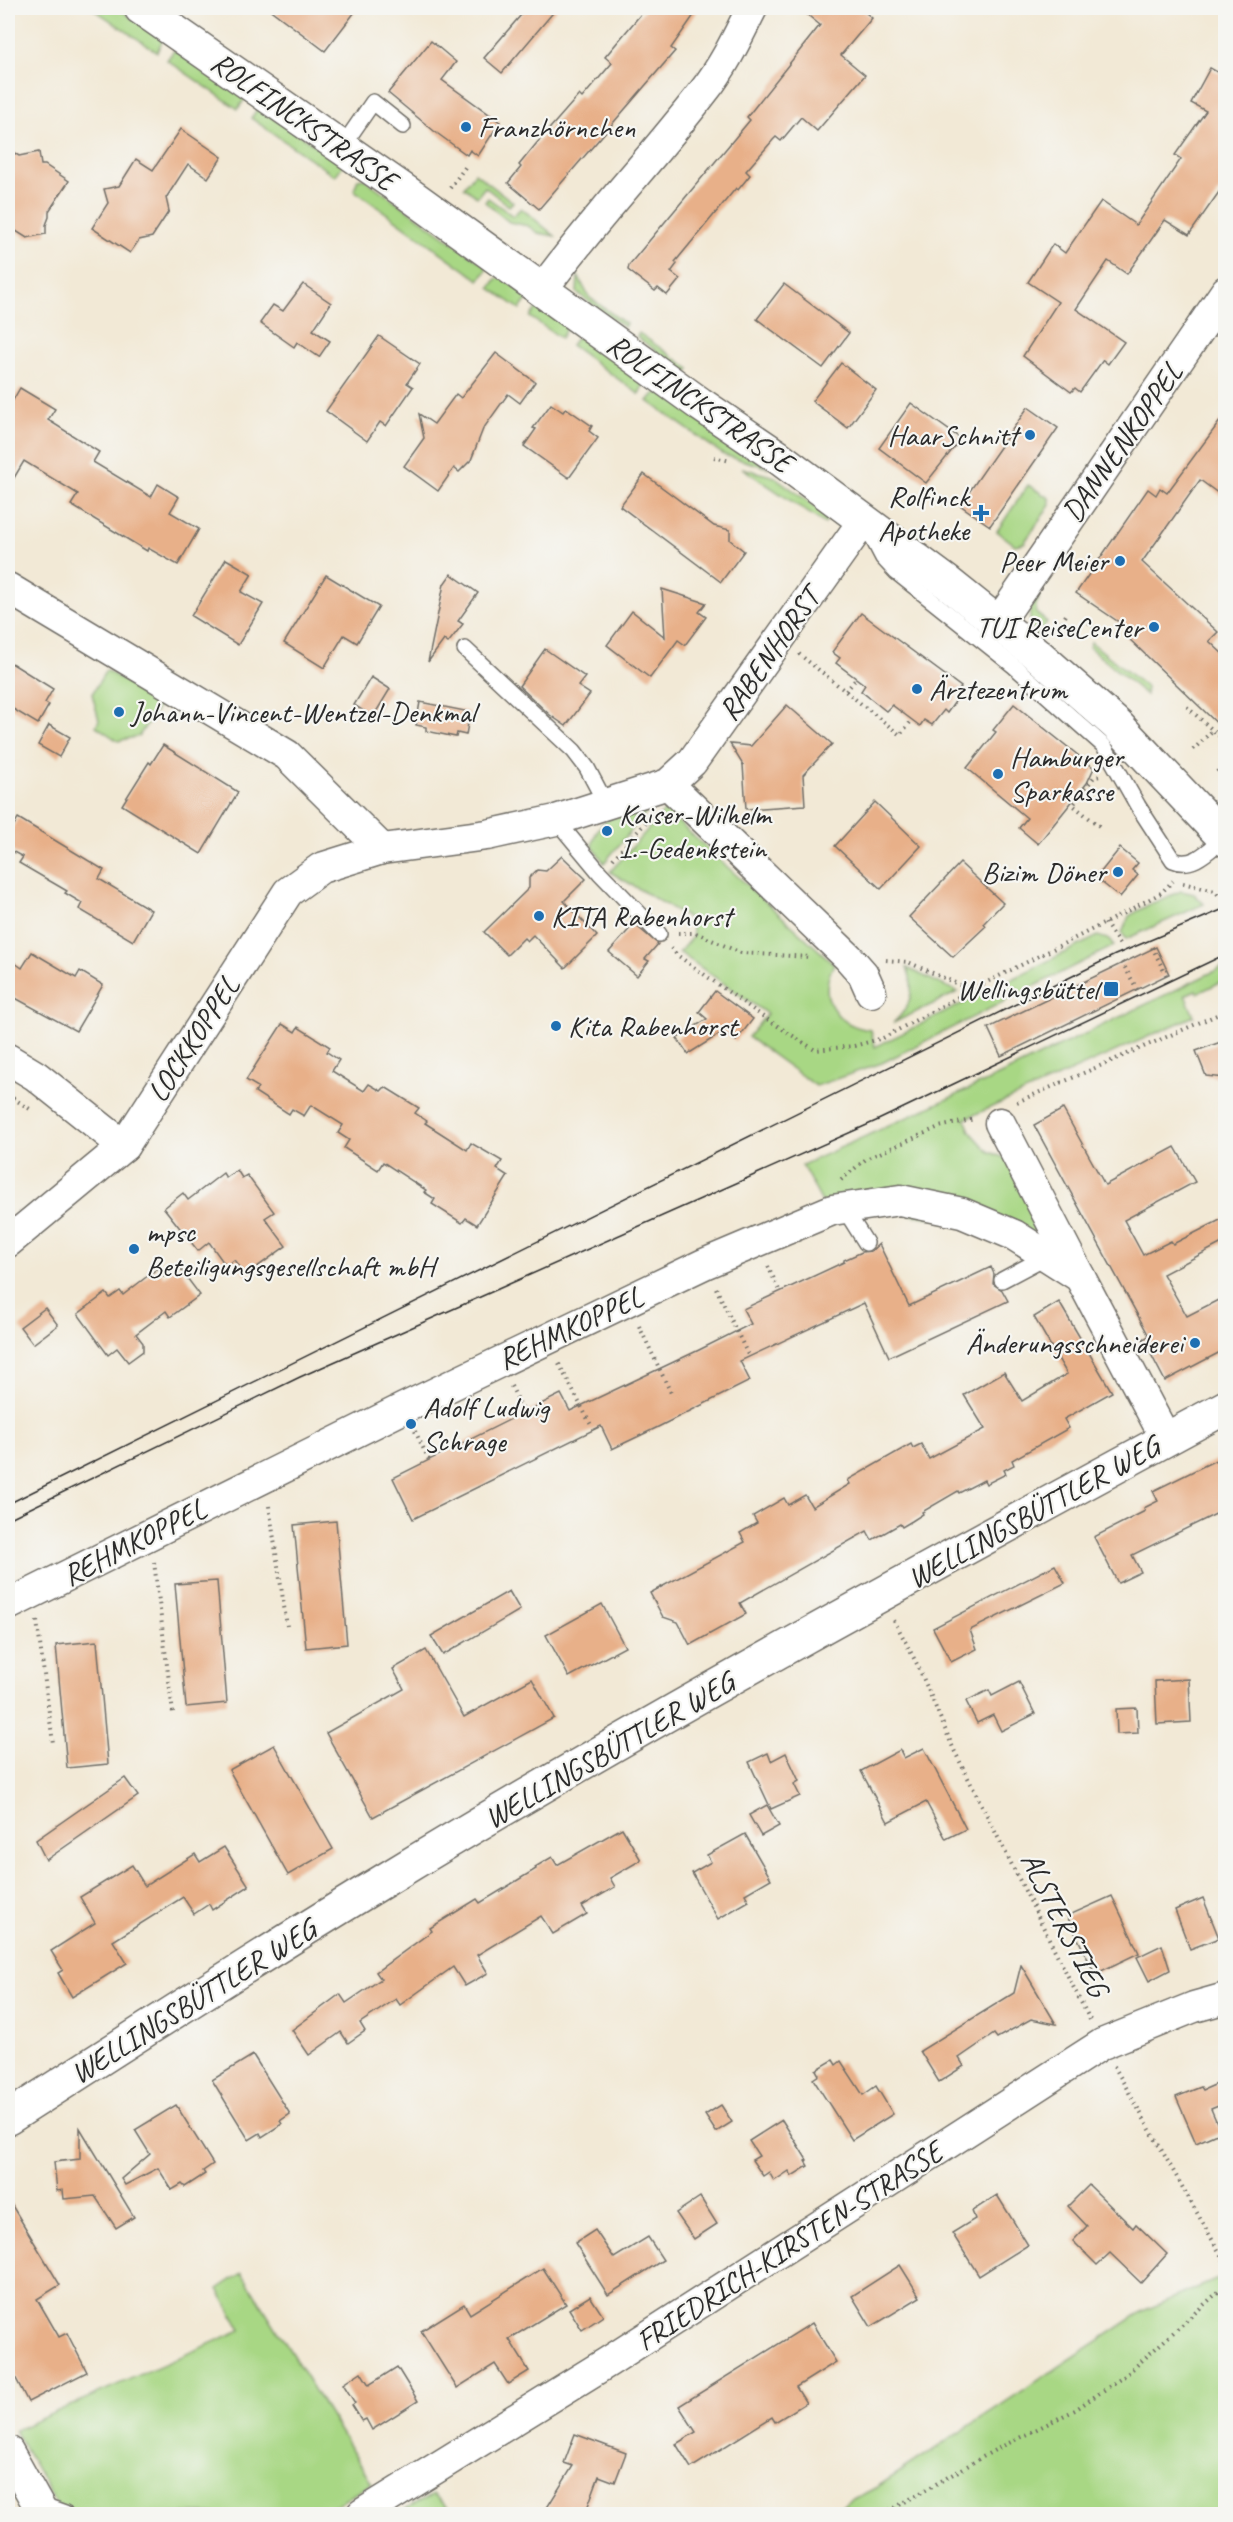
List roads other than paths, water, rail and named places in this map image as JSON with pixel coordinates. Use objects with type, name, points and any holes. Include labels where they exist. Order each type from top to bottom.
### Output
[{"type":"main road","name":"ROLFINCKSTRASSE","points":[[141,8],[342,147],[948,582],[1092,703],[1167,776],[1225,839]]},
{"type":"main road","name":"WELLINGSBÜTTLER WEG","points":[[8,2118],[385,1880],[550,1782],[881,1595],[1226,1407]]},
{"type":"street","points":[[542,290],[570,251],[705,90],[733,47],[752,8]]},
{"type":"street","name":"DANNENKOPPEL","points":[[996,622],[1009,608],[1226,291]]},
{"type":"street","name":"RABENHORST","points":[[382,849],[487,835],[556,820],[671,787],[692,762],[864,520]]},
{"type":"street","points":[[8,588],[287,755],[382,849]]},
{"type":"street","points":[[671,787],[848,957],[863,974],[871,992]]},
{"type":"street","name":"LOCKKOPPEL","points":[[8,1242],[124,1146],[288,892],[321,868],[382,849]]},
{"type":"street","points":[[8,1059],[36,1076],[124,1146]]},
{"type":"street","name":"REHMKOPPEL","points":[[997,1115],[1166,1439]]},
{"type":"street","name":"REHMKOPPEL","points":[[8,1605],[547,1339],[704,1264],[832,1211],[900,1200],[962,1213],[1014,1235],[1080,1277]]},
{"type":"street","name":"FRIEDRICH-KIRSTEN-STRASSE","points":[[362,2514],[608,2362],[1102,2044],[1194,2007],[1226,1998]]},
{"type":"street","points":[[8,2451],[40,2509]]},
{"type":"lane","points":[[342,147],[373,102],[403,126]]},
{"type":"lane","points":[[864,520],[883,558],[896,572],[1014,666],[1104,746],[1113,758]]},
{"type":"lane","points":[[465,650],[574,752],[587,768],[606,804]]},
{"type":"lane","points":[[1092,703],[1113,758],[1129,791],[1173,860],[1187,863],[1195,860],[1225,839]]},
{"type":"lane","points":[[556,820],[600,873],[659,933]]},
{"type":"lane","points":[[832,1211],[866,1243]]},
{"type":"lane","points":[[1002,1280],[1047,1256]]},
{"type":"lane","points":[[40,2509],[65,2514]]},
{"type":"tram line","points":[[8,1504],[1115,955],[1226,908]]},
{"type":"tram line","points":[[8,1519],[300,1377],[876,1121],[1226,954]]},
{"type":"place","name":"Franzhörnchen","points":[[466,127]]},
{"type":"place","name":"HaarSchnitt","points":[[1030,435]]},
{"type":"place","name":"Rolfinck Apotheke","points":[[981,513]]},
{"type":"place","name":"Peer Meier","points":[[1120,561]]},
{"type":"place","name":"TUI ReiseCenter","points":[[1154,627]]},
{"type":"place","name":"Ärztezentrum","points":[[917,689]]},
{"type":"place","name":"Johann-Vincent-Wentzel-Denkmal","points":[[119,712]]},
{"type":"place","name":"Hamburger Sparkasse","points":[[998,774]]},
{"type":"place","name":"Kaiser-Wilhelm I.-Gedenkstein","points":[[607,831]]},
{"type":"place","name":"Bizim Döner","points":[[1118,872]]},
{"type":"place","name":"KITA Rabenhorst","points":[[539,916]]},
{"type":"place","name":"Wellingsbüttel","points":[[1111,989]]},
{"type":"place","name":"Kita Rabenhorst","points":[[556,1026]]},
{"type":"place","name":"mpsc Beteiligungsgesellschaft mbH","points":[[134,1249]]},
{"type":"place","name":"Änderungsschneiderei","points":[[1195,1343]]},
{"type":"place","name":"Adolf Ludwig Schrage","points":[[411,1424]]}]
